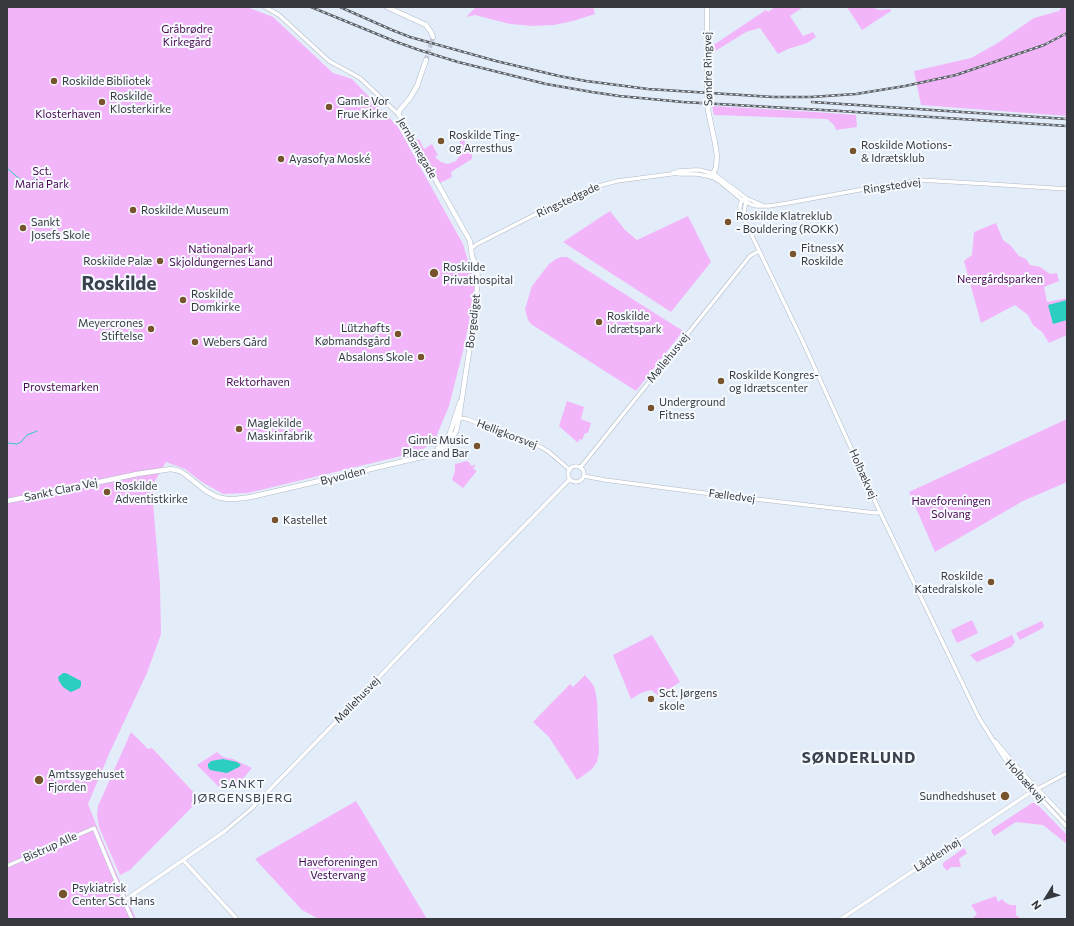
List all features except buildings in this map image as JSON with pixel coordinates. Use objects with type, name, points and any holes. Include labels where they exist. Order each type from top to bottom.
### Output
[{"type":"main road","points":[[387,7],[426,25],[433,37]]},
{"type":"main road","name":"Søndre Ringvej","points":[[706,8],[708,104],[717,156],[713,176]]},
{"type":"main road","points":[[398,115],[399,111],[410,98],[417,86],[426,60]]},
{"type":"main road","name":"Jernbanegade","points":[[398,115],[468,236],[472,244],[472,248]]},
{"type":"main road","name":"Borgediget","points":[[457,417],[463,394],[478,280],[477,269],[472,256],[472,248]]},
{"type":"main road","name":"Byvolden","points":[[163,470],[173,469],[180,471],[206,491],[217,497],[227,499],[251,498],[426,456],[444,447],[452,439],[456,432],[457,417]]},
{"type":"main road","name":"Sankt Clara Vej","points":[[7,501],[163,470]]},
{"type":"street","name":"Jernbanegade","points":[[265,7],[279,14],[329,61],[360,78],[398,115]]},
{"type":"street","name":"Ringstedgade","points":[[472,248],[564,200],[591,188],[617,181],[679,171],[707,171],[713,176]]},
{"type":"street","name":"Ringstedvej","points":[[713,176],[745,200],[765,206],[920,180],[1067,189]]},
{"type":"street","name":"Holbækvej","points":[[745,200],[740,208],[743,216],[880,512],[972,704],[986,731],[1010,765],[1033,792],[1067,827]]},
{"type":"street","name":"Møllehusvej","points":[[580,468],[750,256],[759,251]]},
{"type":"street","name":"Helligkorsvej","points":[[457,417],[467,419],[540,447],[549,452],[570,470]]},
{"type":"street","points":[[575,467],[580,468],[583,471],[584,476],[582,480],[574,482],[570,479],[570,470],[575,467]]},
{"type":"street","name":"Fælledvej","points":[[584,476],[604,480],[730,496],[876,513],[880,512]]},
{"type":"street","name":"Møllehusvej","points":[[125,900],[225,831],[256,805],[570,479]]},
{"type":"street","name":"Holbækvej","points":[[986,731],[1016,766],[1067,820]]},
{"type":"street","name":"Låddenhøj","points":[[841,919],[1033,792],[1067,773]]},
{"type":"street","name":"Bistrup Alle","points":[[7,866],[94,828],[125,900]]},
{"type":"street","points":[[183,860],[237,919]]},
{"type":"street","points":[[125,900],[132,919]]},
{"type":"green space","name":"Nationalpark Skjoldungernes Land","points":[[7,7],[247,7],[273,17],[333,73],[352,79],[398,127],[463,244],[476,288],[464,347],[449,406],[434,442],[418,452],[248,493],[223,494],[202,482],[185,469],[166,462],[155,481],[153,503],[160,584],[161,634],[147,673],[109,754],[88,804],[136,919],[7,919]]},
{"type":"green space","points":[[476,7],[593,7],[595,14],[554,25],[533,26],[510,24],[475,15],[466,17]]},
{"type":"green space","points":[[775,7],[803,7],[790,16],[803,36],[813,32],[816,37],[807,43],[778,54],[760,28],[746,32],[712,53],[712,46],[766,10],[768,12]]},
{"type":"green space","points":[[847,7],[872,7],[879,10],[890,9],[891,11],[862,30]]},
{"type":"green space","points":[[1062,7],[1067,7],[1067,116],[921,105],[914,71],[971,58],[996,44],[1034,18],[1059,11]]},
{"type":"green space","points":[[712,106],[856,115],[857,127],[836,130],[834,125],[827,119],[714,115]]},
{"type":"green space","points":[[463,138],[472,155],[472,159],[451,172],[452,177],[440,183],[416,140],[419,139],[424,149],[432,144],[438,155],[435,156],[436,158],[441,162],[448,164],[456,161],[460,155],[462,149],[459,139]]},
{"type":"green space","name":"Roskilde Idrætspark","points":[[610,211],[625,230],[637,240],[688,216],[711,262],[671,312],[563,242]]},
{"type":"green space","name":"Neergårdsparken","points":[[996,223],[1003,240],[1011,246],[1019,256],[1026,259],[1030,265],[1040,267],[1050,274],[1057,273],[1059,281],[1044,287],[1047,302],[1067,298],[1067,335],[1049,343],[1042,332],[1033,325],[1028,315],[1015,305],[981,323],[964,261],[972,255],[974,232]]},
{"type":"green space","name":"Roskilde Idrætspark","points":[[561,257],[567,257],[683,331],[636,391],[531,324],[528,320],[525,309],[532,286],[549,264]]},
{"type":"green space","points":[[567,401],[584,407],[581,419],[591,423],[588,433],[585,433],[582,440],[579,439],[578,443],[559,426]]},
{"type":"green space","name":"Haveforeningen Solvang","points":[[1067,419],[1067,482],[1023,501],[935,552],[909,492]]},
{"type":"green space","points":[[467,461],[470,465],[473,466],[474,464],[475,467],[473,468],[474,470],[476,469],[476,472],[463,488],[452,480],[455,471],[455,464]]},
{"type":"green space","points":[[972,620],[978,633],[957,643],[951,630]]},
{"type":"green space","points":[[1042,621],[1044,626],[1043,628],[1020,640],[1016,633]]},
{"type":"green space","points":[[652,635],[680,682],[659,696],[651,690],[641,693],[631,699],[613,655]]},
{"type":"green space","points":[[1012,635],[1015,642],[1011,647],[977,662],[970,655]]},
{"type":"green space","points":[[585,675],[594,686],[597,700],[599,752],[597,762],[592,769],[577,780],[549,737],[533,722],[570,684],[573,687]]},
{"type":"green space","points":[[131,732],[148,749],[152,748],[200,799],[130,870],[120,875],[99,827],[97,815],[98,806]]},
{"type":"green space","points":[[217,752],[223,757],[233,759],[252,768],[235,788],[227,780],[219,787],[197,765]]},
{"type":"green space","name":"Haveforeningen Vestervang","points":[[356,801],[427,919],[319,919],[302,910],[255,859]]},
{"type":"green space","points":[[1032,803],[1036,803],[1067,835],[1067,844],[1043,825],[1016,822],[994,836],[991,830]]},
{"type":"green space","points":[[964,848],[967,853],[959,859],[961,867],[951,867],[947,871],[943,866],[943,863]]},
{"type":"green space","points":[[996,896],[998,902],[1002,899],[1010,905],[1016,905],[1016,915],[1021,919],[972,919],[977,914],[971,905]]},
{"type":"shaded area","points":[[1067,300],[1067,320],[1053,324],[1048,305]]},
{"type":"shaded area","points":[[63,673],[66,673],[81,681],[80,688],[71,692],[63,687],[58,677]]},
{"type":"shaded area","points":[[223,759],[237,762],[241,765],[227,773],[210,770],[208,764],[211,761]]},
{"type":"waterway","points":[[7,168],[30,188],[33,184],[37,171]]},
{"type":"waterway","points":[[7,443],[17,444],[27,435],[37,431]]},
{"type":"tunnel","points":[[426,60],[433,37]]},
{"type":"railway","points":[[311,7],[394,41],[458,62],[546,84],[592,92],[683,102],[1067,126]]},
{"type":"railway","points":[[340,7],[410,37],[496,61],[559,76],[648,89],[773,97],[811,97],[856,94],[905,86],[956,75],[1044,45],[1067,33]]},
{"type":"railway","points":[[812,102],[1067,119]]},
{"type":"place","name":"Roskilde Bibliotek","points":[[54,81]]},
{"type":"place","name":"Roskilde Klosterkirke","points":[[102,102]]},
{"type":"place","name":"Gamle Vor Frue Kirke","points":[[329,107]]},
{"type":"place","name":"Roskilde Ting- og Arresthus","points":[[441,141]]},
{"type":"place","name":"Roskilde Motions- & Idrætsklub","points":[[853,151]]},
{"type":"place","name":"Ayasofya Moské","points":[[281,159]]},
{"type":"place","name":"Roskilde Museum","points":[[133,210]]},
{"type":"place","name":"Roskilde Klatreklub - Bouldering (ROKK)","points":[[728,222]]},
{"type":"place","name":"Sankt Josefs Skole","points":[[23,228]]},
{"type":"place","name":"FitnessX Roskilde","points":[[793,254]]},
{"type":"place","name":"Roskilde Palæ","points":[[160,261]]},
{"type":"place","name":"Roskilde Privathospital","points":[[434,273]]},
{"type":"place","name":"Roskilde Domkirke","points":[[183,300]]},
{"type":"place","name":"Roskilde Idrætspark","points":[[599,322]]},
{"type":"place","name":"Meyercrones Stiftelse","points":[[151,329]]},
{"type":"place","name":"Lützhøfts Købmandsgård","points":[[398,334]]},
{"type":"place","name":"Webers Gård","points":[[195,342]]},
{"type":"place","name":"Absalons Skole","points":[[421,357]]},
{"type":"place","name":"Roskilde Kongres- og Idrætscenter","points":[[721,381]]},
{"type":"place","name":"Underground Fitness","points":[[651,408]]},
{"type":"place","name":"Maglekilde Maskinfabrik","points":[[239,429]]},
{"type":"place","name":"Gimle Music Place and Bar","points":[[477,446]]},
{"type":"place","name":"Roskilde Adventistkirke","points":[[107,492]]},
{"type":"place","name":"Kastellet","points":[[275,520]]},
{"type":"place","name":"Roskilde Katedralskole","points":[[991,582]]},
{"type":"place","name":"Sct. Jørgens skole","points":[[651,699]]},
{"type":"place","name":"Amtssygehuset Fjorden","points":[[39,780]]},
{"type":"place","name":"Sundhedshuset","points":[[1005,796]]},
{"type":"place","name":"Psykiatrisk Center Sct. Hans","points":[[63,894]]},
{"type":"district","name":"Roskilde","points":[[119,284]]},
{"type":"district","name":"SØNDERLUND","points":[[859,758]]},
{"type":"district","name":"SANKT JØRGENSBJERG","points":[[243,791]]},
{"type":"park label","name":"Gråbrødre Kirkegård","points":[[187,35]]},
{"type":"park label","name":"Klosterhaven","points":[[68,114]]},
{"type":"park label","name":"Sct. Maria Park","points":[[42,177]]},
{"type":"park label","name":"Rektorhaven","points":[[258,382]]},
{"type":"park label","name":"Provstemarken","points":[[61,387]]}]
